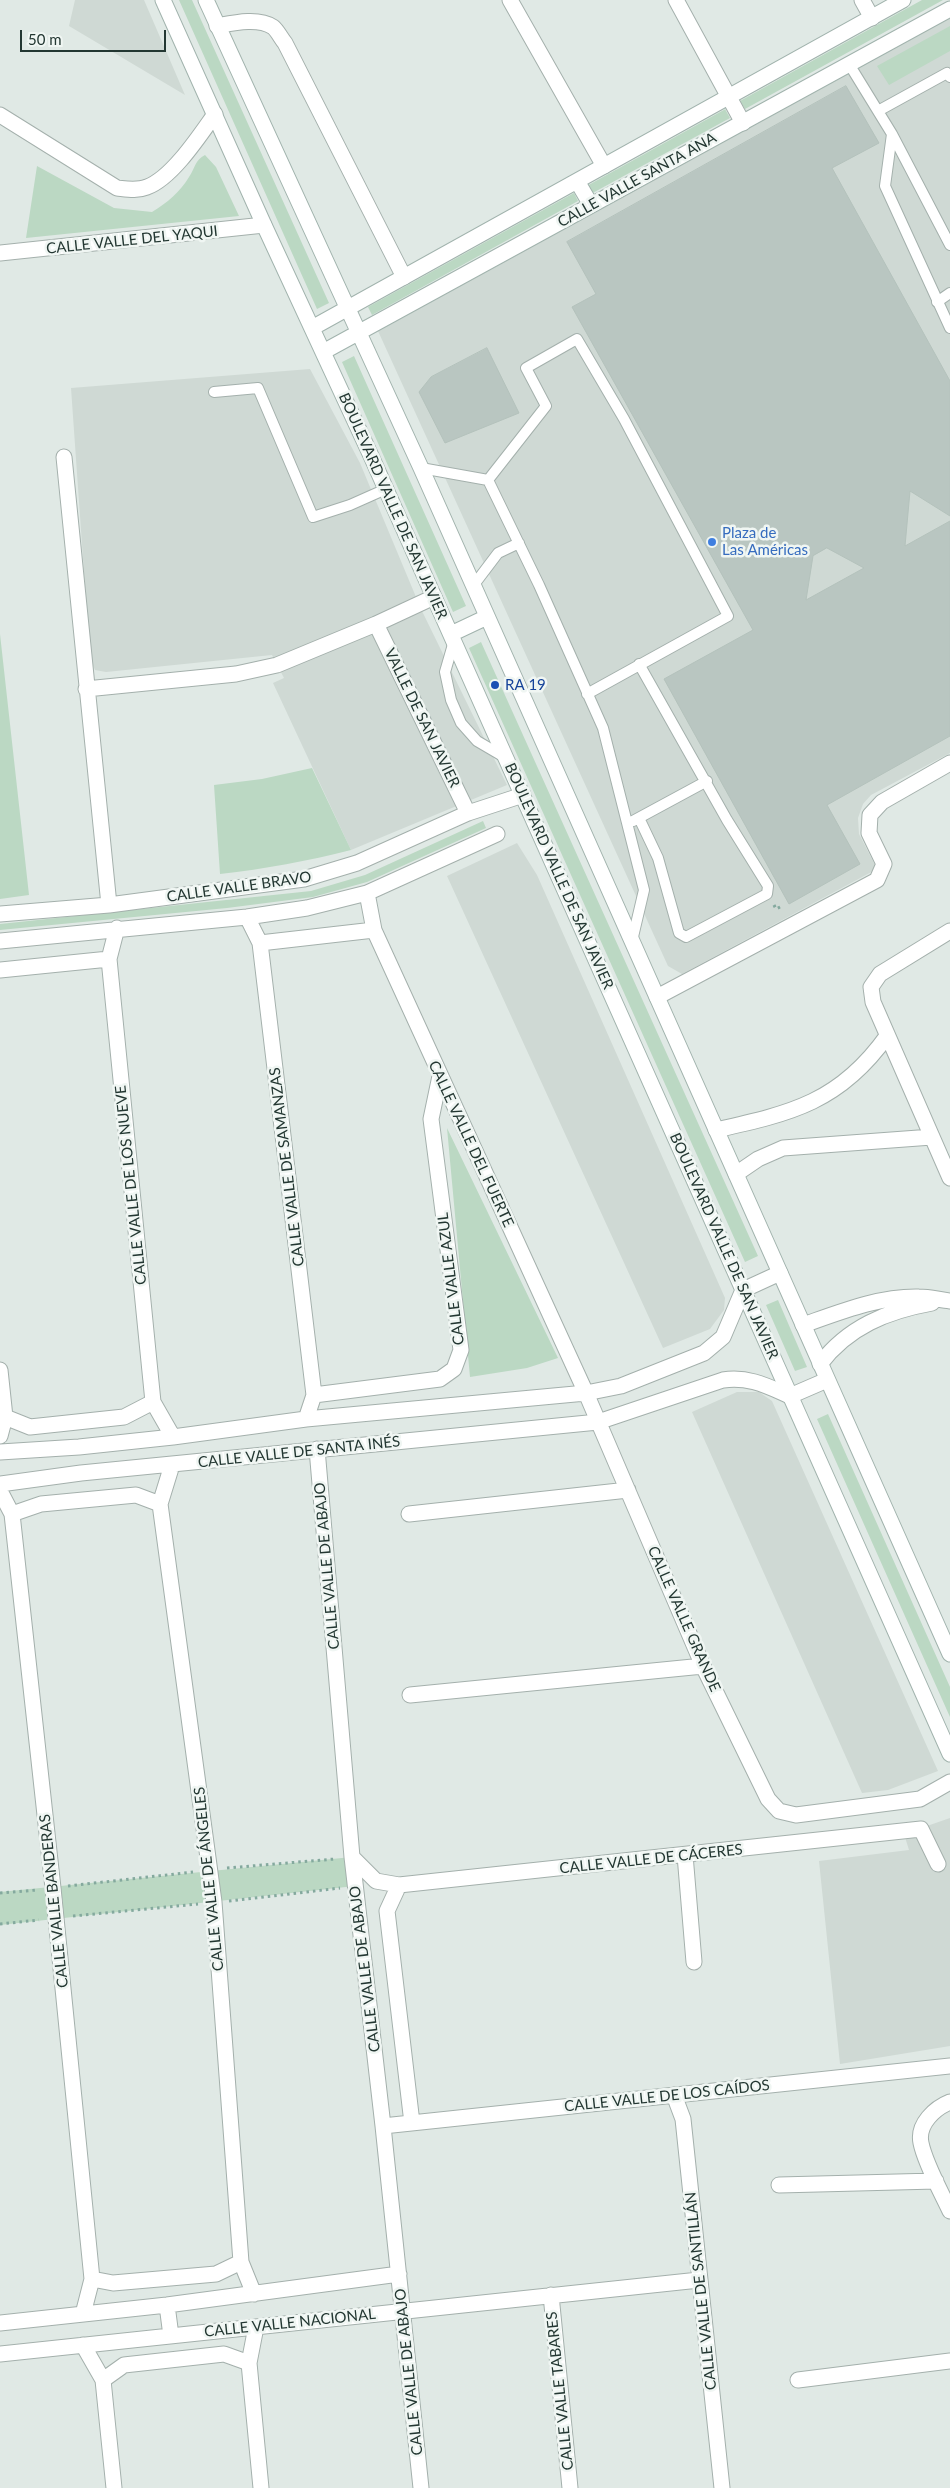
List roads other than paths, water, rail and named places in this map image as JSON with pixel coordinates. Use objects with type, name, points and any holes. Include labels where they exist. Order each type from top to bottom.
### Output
[{"type":"street","name":"BOULEVARD VALLE DE SAN JAVIER","points":[[163,0],[386,489],[950,1754]]},
{"type":"street","points":[[206,0],[421,468],[950,1654]]},
{"type":"street","points":[[510,0],[604,166]]},
{"type":"street","points":[[676,0],[743,122]]},
{"type":"street","points":[[862,0],[872,18]]},
{"type":"street","name":"CALLE VALLE SANTA ANA","points":[[312,328],[903,0]]},
{"type":"street","name":"CALLE VALLE SANTA ANA","points":[[323,352],[950,9]]},
{"type":"street","points":[[217,26],[234,22],[261,22],[274,27],[285,43],[404,277]]},
{"type":"street","points":[[0,115],[117,188],[132,190],[147,188],[161,180],[200,136],[215,114]]},
{"type":"street","points":[[577,181],[591,206]]},
{"type":"street","name":"CALLE VALLE DEL YAQUI","points":[[0,253],[264,225]]},
{"type":"street","points":[[64,456],[109,905]]},
{"type":"street","points":[[86,688],[236,674],[277,665],[376,624],[434,597]]},
{"type":"street","points":[[452,637],[487,617]]},
{"type":"street","name":"VALLE DE SAN JAVIER","points":[[376,624],[468,812]]},
{"type":"street","points":[[657,997],[877,880],[884,864],[869,833],[870,815],[882,802],[950,763]]},
{"type":"street","name":"CALLE VALLE BRAVO","points":[[0,914],[109,905],[304,879],[357,863],[468,812],[523,795]]},
{"type":"street","name":"CALLE VALLE BRAVO","points":[[0,941],[117,928],[247,917],[308,908],[367,893],[497,834]]},
{"type":"street","name":"CALLE VALLE DEL FUERTE","points":[[367,893],[374,930],[598,1422]]},
{"type":"street","name":"CALLE VALLE DE SAMANZAS","points":[[247,917],[260,943],[314,1395],[306,1419]]},
{"type":"street","name":"CALLE VALLE DE LOS NUEVE","points":[[117,928],[109,959],[153,1402],[173,1437]]},
{"type":"street","points":[[260,943],[374,930]]},
{"type":"street","points":[[950,930],[880,974],[871,987],[873,1002],[887,1036],[950,1178]]},
{"type":"street","points":[[0,970],[109,959]]},
{"type":"street","points":[[716,1130],[769,1118],[826,1096],[850,1079],[870,1060],[887,1036]]},
{"type":"street","name":"CALLE VALLE AZUL","points":[[314,1395],[440,1379],[454,1369],[461,1350],[431,1119],[440,1076]]},
{"type":"street","points":[[736,1174],[758,1159],[783,1148],[932,1136]]},
{"type":"street","points":[[743,1290],[780,1273]]},
{"type":"street","name":"CALLE VALLE DE SANTA INÉS","points":[[0,1452],[79,1447],[173,1437],[306,1419],[586,1393],[620,1386],[704,1353],[724,1337],[743,1290]]},
{"type":"street","points":[[803,1325],[848,1309],[894,1298],[920,1297],[948,1301]]},
{"type":"street","points":[[820,1364],[844,1337],[859,1327],[898,1312],[948,1301]]},
{"type":"street","points":[[0,1370],[5,1418],[0,1436]]},
{"type":"street","name":"CALLE VALLE DE SANTA INÉS","points":[[0,1484],[81,1473],[598,1422],[723,1380],[736,1378],[751,1380],[790,1396]]},
{"type":"street","points":[[790,1396],[827,1380]]},
{"type":"street","points":[[5,1418],[30,1427],[124,1417],[153,1402]]},
{"type":"street","name":"CALLE VALLE GRANDE","points":[[598,1422],[703,1666],[768,1799],[779,1811],[796,1815],[920,1799],[950,1782]]},
{"type":"street","points":[[79,1447],[81,1473]]},
{"type":"street","name":"CALLE VALLE DE ABAJO","points":[[317,1449],[352,1857],[384,2126],[421,2488]]},
{"type":"street","name":"CALLE VALLE DE ÁNGELES","points":[[172,1465],[160,1504],[214,1902],[241,2262],[254,2294]]},
{"type":"street","points":[[409,1514],[628,1490]]},
{"type":"street","name":"CALLE VALLE BANDERAS","points":[[0,1491],[12,1514],[53,1888],[92,2280],[83,2314]]},
{"type":"street","points":[[12,1514],[41,1504],[136,1495],[160,1504]]},
{"type":"street","points":[[410,1695],[703,1666]]},
{"type":"street","name":"CALLE VALLE DE CÁCERES","points":[[352,1857],[376,1881],[399,1885],[921,1829],[938,1864]]},
{"type":"street","points":[[686,1855],[694,1962]]},
{"type":"street","name":"CALLE VALLE DE ABAJO","points":[[399,1885],[387,1911],[412,2123]]},
{"type":"street","name":"CALLE VALLE DE LOS CAÍDOS","points":[[384,2126],[950,2066]]},
{"type":"street","name":"CALLE VALLE DE SANTILLÁN","points":[[674,2095],[683,2119],[722,2488]]},
{"type":"street","points":[[950,2102],[938,2107],[924,2124],[920,2142],[950,2211]]},
{"type":"street","points":[[779,2185],[936,2181]]},
{"type":"street","points":[[92,2280],[114,2283],[216,2274],[241,2262]]},
{"type":"street","name":"CALLE VALLE NACIONAL","points":[[0,2323],[168,2305],[399,2274]]},
{"type":"street","name":"CALLE VALLE NACIONAL","points":[[0,2354],[699,2280]]},
{"type":"street","name":"CALLE VALLE TABARES","points":[[551,2295],[570,2488]]},
{"type":"street","points":[[168,2305],[170,2336]]},
{"type":"street","points":[[256,2326],[249,2363],[262,2488]]},
{"type":"street","points":[[84,2344],[104,2380],[114,2488]]},
{"type":"street","points":[[104,2380],[124,2365],[224,2354],[249,2363]]},
{"type":"street","points":[[798,2380],[950,2361]]},
{"type":"lane","points":[[849,64],[892,134],[950,245]]},
{"type":"lane","points":[[878,110],[948,73],[950,77]]},
{"type":"lane","points":[[892,134],[885,186],[950,328]]},
{"type":"lane","points":[[937,302],[950,293]]},
{"type":"lane","points":[[488,480],[546,406],[526,368],[577,339],[624,419],[728,616],[638,664],[587,694]]},
{"type":"lane","points":[[214,392],[258,388],[313,517],[350,505],[386,489]]},
{"type":"lane","points":[[421,468],[488,480]]},
{"type":"lane","points":[[488,480],[519,543],[603,728],[644,890],[632,941]]},
{"type":"lane","points":[[473,586],[498,553],[519,543]]},
{"type":"lane","points":[[452,637],[445,672],[451,700],[461,723],[477,741],[506,758]]},
{"type":"lane","points":[[638,664],[768,886],[767,894],[686,937],[679,933],[658,858],[639,818]]},
{"type":"lane","points":[[628,824],[706,781]]},
{"type":"place","name":"Plaza de Las Américas","points":[[712,542]]},
{"type":"place","name":"RA 19","points":[[495,685]]}]
